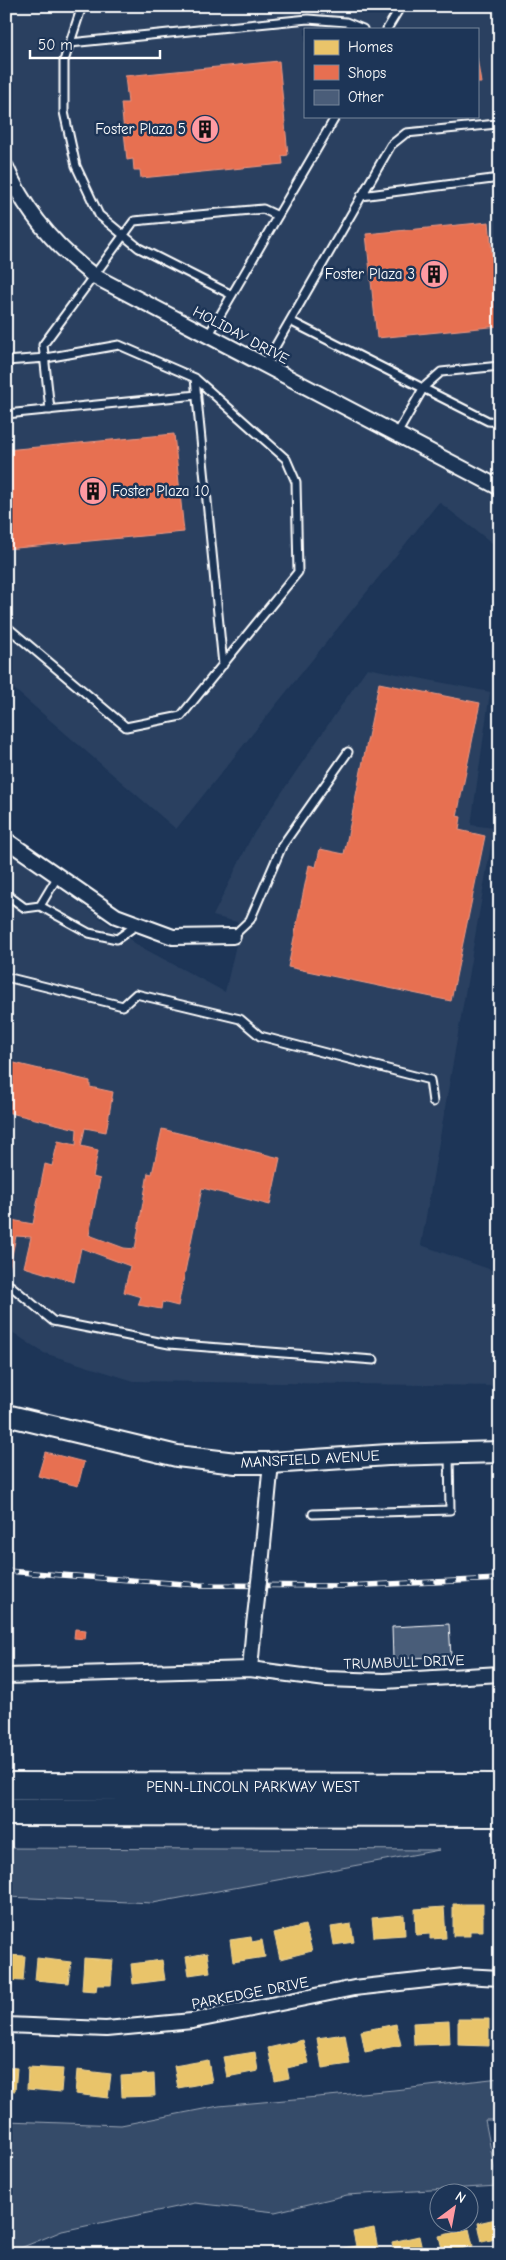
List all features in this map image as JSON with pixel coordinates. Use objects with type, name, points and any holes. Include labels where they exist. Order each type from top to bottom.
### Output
[{"type":"highway","name":"PENN-LINCOLN PARKWAY WEST","points":[[6,1786],[500,1787]]},
{"type":"highway","name":"PENN-LINCOLN PARKWAY WEST","points":[[6,1812],[500,1813]]},
{"type":"main road","name":"MANSFIELD AVENUE","points":[[6,1415],[178,1456],[236,1463],[271,1463],[388,1455],[500,1452]]},
{"type":"street","name":"HOLIDAY DRIVE","points":[[6,167],[20,196],[50,238],[69,257],[94,276],[397,434],[497,482]]},
{"type":"street","points":[[6,840],[116,916],[174,937],[233,936]]},
{"type":"street","points":[[250,1669],[271,1463]]},
{"type":"street","name":"TRUMBULL DRIVE","points":[[6,1676],[250,1669],[354,1681],[500,1674]]},
{"type":"street","name":"PARKEDGE DRIVE","points":[[6,2025],[106,2029],[163,2024],[192,2021],[354,1988],[464,1976],[500,1978]]},
{"type":"lane","points":[[82,6],[64,61],[64,112],[76,166],[99,214],[139,248],[232,295]]},
{"type":"lane","points":[[389,28],[401,6]]},
{"type":"lane","points":[[70,43],[308,19],[346,22],[361,28]]},
{"type":"lane","points":[[208,336],[335,118]]},
{"type":"lane","points":[[264,366],[391,145],[406,133],[497,124],[500,128]]},
{"type":"lane","points":[[361,196],[500,178]]},
{"type":"lane","points":[[50,410],[46,358],[43,345],[134,221],[263,209],[278,216]]},
{"type":"lane","points":[[290,321],[488,421],[500,422]]},
{"type":"lane","points":[[6,361],[46,358],[119,345],[195,378],[286,459],[296,482],[298,572],[181,716],[126,727],[6,626]]},
{"type":"lane","points":[[397,434],[424,387],[441,372],[500,366]]},
{"type":"lane","points":[[195,378],[222,665]]},
{"type":"lane","points":[[6,414],[197,395]]},
{"type":"lane","points":[[233,936],[250,920],[282,846],[348,752]]},
{"type":"lane","points":[[40,906],[58,876]]},
{"type":"lane","points":[[6,894],[25,908],[40,906],[90,933],[117,939],[138,924]]},
{"type":"lane","points":[[6,977],[123,1006],[136,994],[240,1019],[260,1036],[430,1080],[433,1102]]},
{"type":"lane","points":[[6,1284],[11,1286],[53,1321],[169,1344],[374,1360]]},
{"type":"lane","points":[[313,1514],[450,1510],[449,1453]]},
{"type":"shaded area","points":[[6,6],[500,6],[500,549],[439,502],[176,829],[6,682]]},
{"type":"shaded area","points":[[367,668],[490,692],[471,825],[494,828],[421,1245],[500,1273],[500,1386],[134,1381],[44,1353],[6,1328],[6,850],[139,946],[225,992],[241,923],[213,916],[252,836]]},
{"type":"shaded area","points":[[6,1848],[439,1850],[153,1903],[6,1897]]},
{"type":"shaded area","points":[[500,2078],[500,2120],[485,2120],[498,2186],[478,2187],[478,2182],[428,2182],[428,2190],[347,2195],[275,2212],[195,2203],[62,2231],[6,2254],[6,2121],[121,2125],[219,2106]]},
{"type":"building: Homes","points":[[453,1904],[483,1904],[483,1931],[470,1931],[470,1936],[453,1936]]},
{"type":"building: Homes","points":[[497,1904],[500,1904],[500,1935],[499,1930],[496,1929]]},
{"type":"building: Homes","points":[[444,1907],[446,1938],[430,1939],[430,1934],[416,1935],[415,1909]]},
{"type":"building: Homes","points":[[404,1915],[405,1935],[374,1937],[372,1918]]},
{"type":"building: Homes","points":[[351,1924],[354,1942],[334,1945],[331,1927]]},
{"type":"building: Homes","points":[[305,1925],[312,1951],[280,1959],[274,1933]]},
{"type":"building: Homes","points":[[251,1937],[252,1942],[262,1940],[265,1957],[233,1962],[230,1940]]},
{"type":"building: Homes","points":[[207,1953],[210,1972],[189,1975],[186,1957]]},
{"type":"building: Homes","points":[[6,1955],[25,1956],[23,1981],[6,1980]]},
{"type":"building: Homes","points":[[37,1958],[71,1962],[68,1983],[35,1980]]},
{"type":"building: Homes","points":[[84,1958],[113,1960],[111,1985],[97,1985],[96,1991],[82,1990]]},
{"type":"building: Homes","points":[[162,1960],[165,1980],[133,1984],[131,1964]]},
{"type":"building: Homes","points":[[458,2019],[489,2019],[489,2046],[458,2045]]},
{"type":"building: Homes","points":[[449,2021],[450,2044],[414,2045],[413,2023]]},
{"type":"building: Homes","points":[[396,2024],[401,2045],[365,2052],[361,2031]]},
{"type":"building: Homes","points":[[345,2034],[350,2064],[322,2068],[317,2038]]},
{"type":"building: Homes","points":[[303,2040],[309,2063],[287,2068],[289,2078],[275,2081],[268,2048]]},
{"type":"building: Homes","points":[[255,2052],[258,2071],[227,2077],[223,2057]]},
{"type":"building: Homes","points":[[208,2060],[212,2082],[178,2088],[174,2066]]},
{"type":"building: Homes","points":[[6,2067],[17,2068],[15,2091],[6,2090]]},
{"type":"building: Homes","points":[[28,2067],[63,2069],[61,2092],[27,2089]]},
{"type":"building: Homes","points":[[77,2070],[111,2074],[108,2098],[75,2094]]},
{"type":"building: Homes","points":[[154,2074],[155,2096],[122,2097],[121,2076]]},
{"type":"building: Homes","points":[[500,2218],[500,2238],[482,2242],[478,2223]]},
{"type":"building: Homes","points":[[374,2228],[379,2254],[345,2254],[344,2248],[356,2246],[353,2232]]},
{"type":"building: Homes","points":[[456,2232],[470,2232],[473,2246],[443,2253],[439,2236]]},
{"type":"building: Homes","points":[[419,2236],[423,2254],[394,2254],[392,2242]]},
{"type":"building: Shops","name":"Foster Plaza 5","points":[[279,61],[288,155],[282,156],[283,164],[141,178],[140,170],[134,170],[133,159],[127,160],[121,103],[128,103],[125,76]]},
{"type":"building: Shops","points":[[478,64],[481,83],[478,83]]},
{"type":"building: Shops","name":"Foster Plaza 3","points":[[489,222],[493,264],[496,264],[498,284],[495,284],[500,326],[377,338],[366,234]]},
{"type":"building: Shops","name":"Foster Plaza 10","points":[[174,434],[184,532],[6,549],[6,450]]},
{"type":"building: Shops","points":[[379,683],[480,703],[457,816],[461,817],[459,830],[485,836],[451,1001],[288,967],[309,865],[316,867],[320,849],[344,854]]},
{"type":"building: Shops","points":[[6,1061],[90,1081],[90,1087],[113,1092],[106,1132],[85,1128],[81,1146],[98,1150],[93,1177],[100,1179],[89,1235],[124,1248],[135,1249],[148,1173],[152,1174],[162,1129],[280,1158],[270,1205],[202,1188],[178,1306],[162,1302],[161,1309],[138,1305],[141,1297],[124,1292],[130,1266],[81,1248],[74,1282],[24,1267],[31,1237],[16,1236],[9,1270],[6,1269],[6,1219],[33,1224],[45,1164],[52,1166],[58,1141],[76,1145],[77,1129],[6,1112]]},
{"type":"building: Shops","points":[[45,1452],[84,1462],[78,1486],[38,1476]]},
{"type":"building: Shops","points":[[75,1629],[86,1630],[85,1639],[74,1638]]},
{"type":"building: Other","points":[[449,1624],[451,1656],[393,1659],[392,1627]]},
{"type":"railway","points":[[6,1571],[199,1585],[345,1586],[500,1579]]},
{"type":"place","name":"Foster Plaza 5","points":[[205,129]]},
{"type":"place","name":"Foster Plaza 3","points":[[434,274]]},
{"type":"place","name":"Foster Plaza 10","points":[[93,491]]}]
